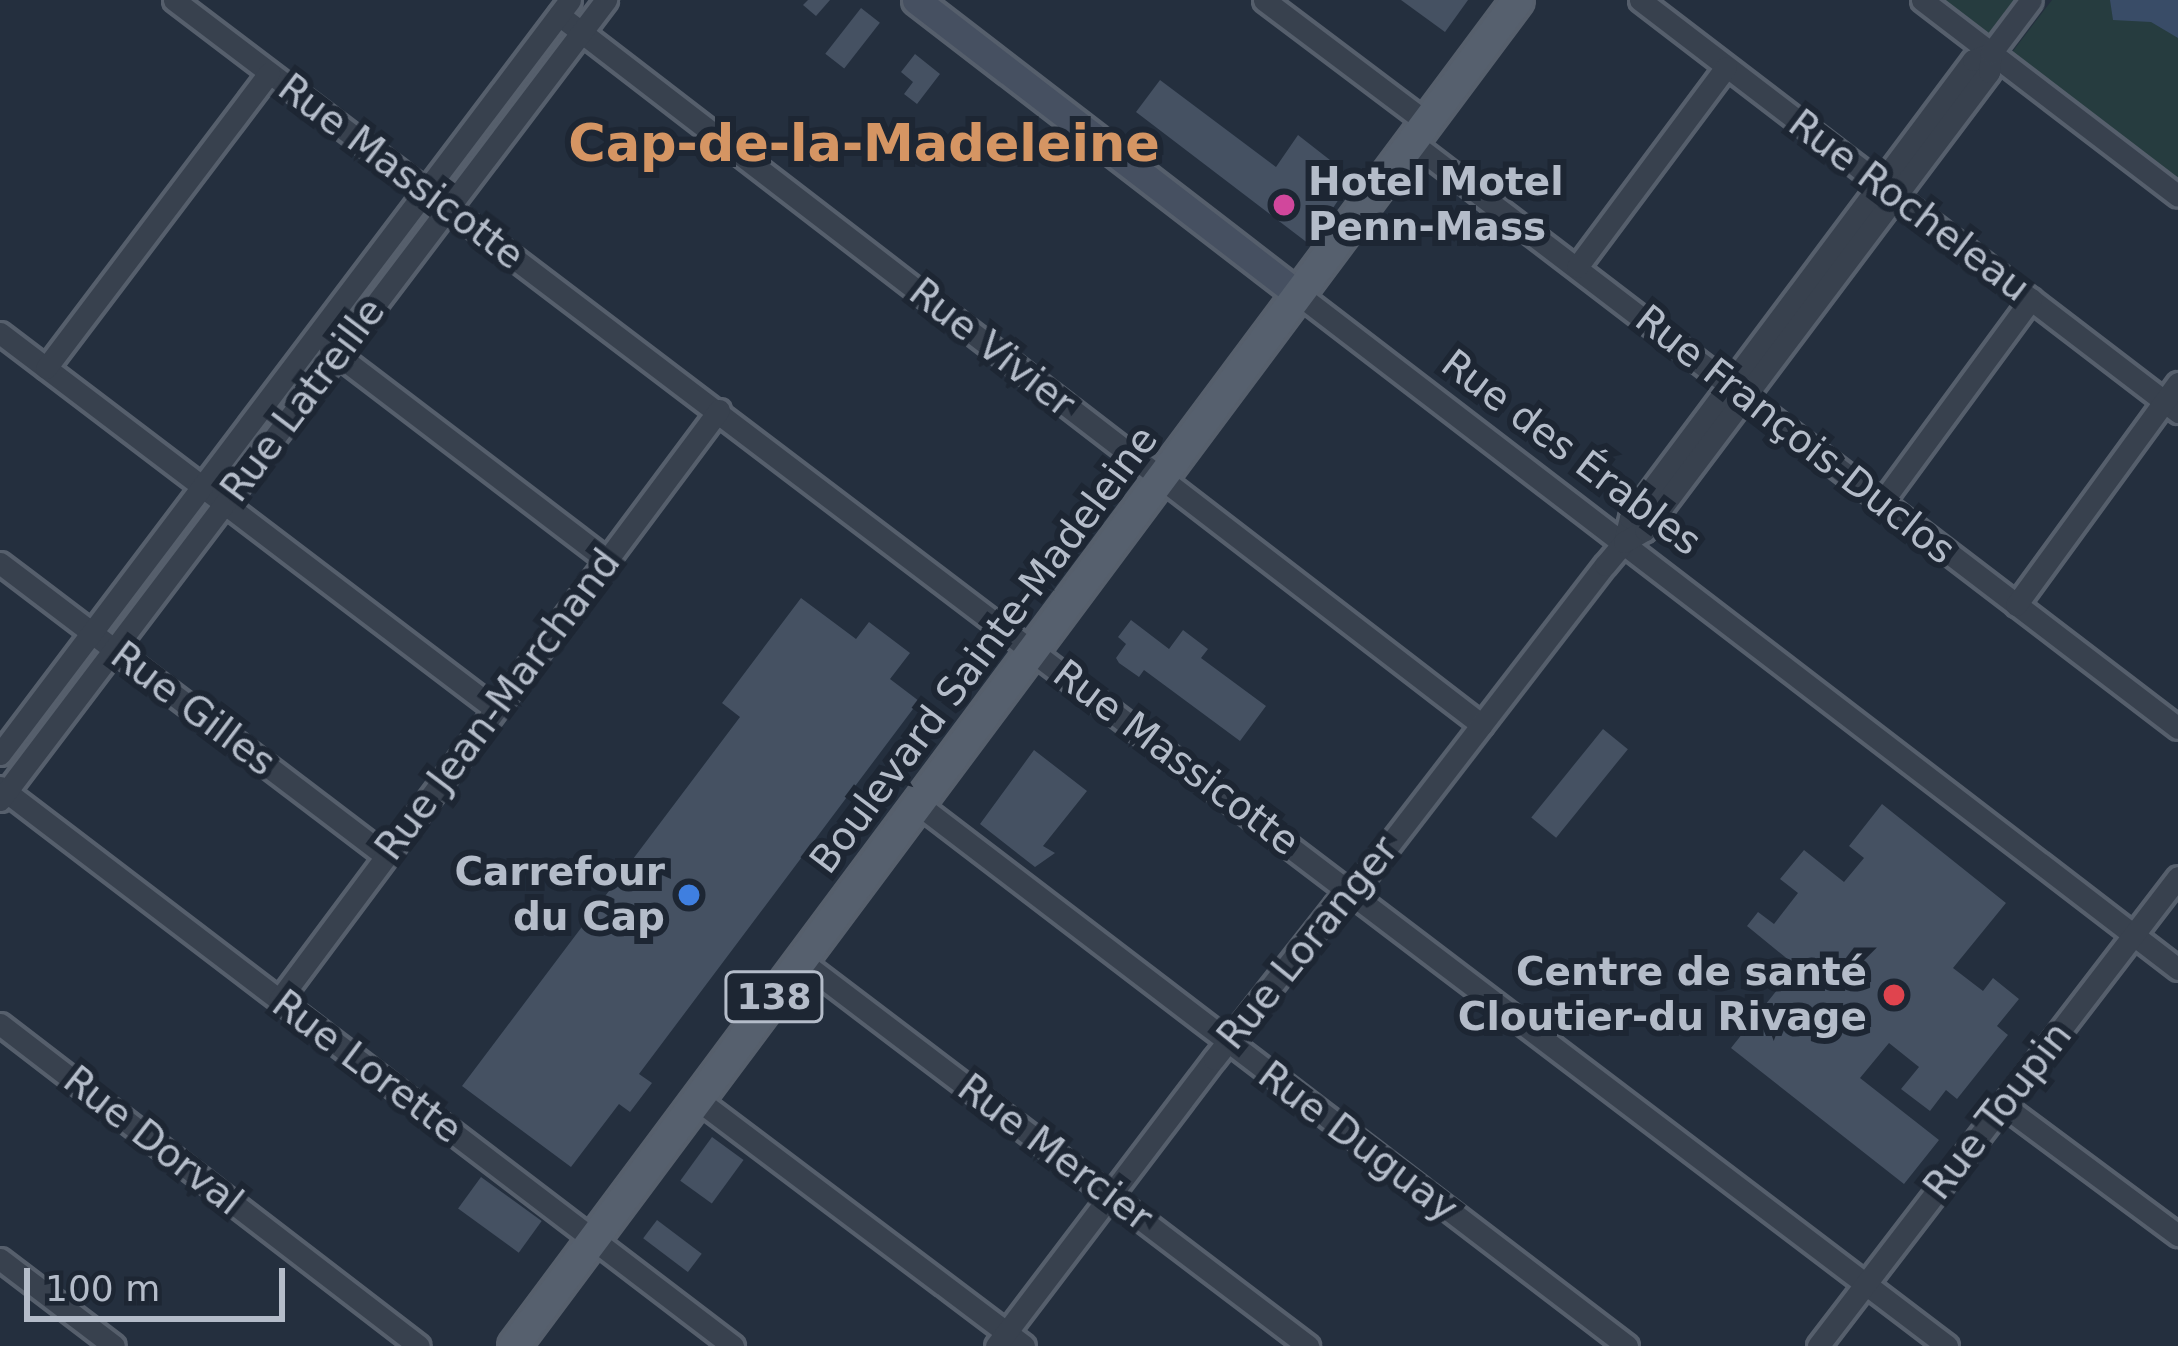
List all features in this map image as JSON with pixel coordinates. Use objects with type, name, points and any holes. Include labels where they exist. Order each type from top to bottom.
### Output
[{"type":"main road","name":"Boulevard Sainte-Madeleine","points":[[514,1346],[1517,0]]},
{"type":"street","name":"Rue Massicotte","points":[[174,0],[1035,649],[1947,1346]]},
{"type":"street","name":"Rue Latreille","points":[[2,793],[605,0]]},
{"type":"street","name":"Rue des Érables","points":[[916,0],[2178,969]]},
{"type":"street","name":"Rue François-Duclos","points":[[1264,0],[1577,267],[2178,728]]},
{"type":"street","name":"Rue Rocheleau","points":[[1640,0],[2031,299],[2174,399]]},
{"type":"street","points":[[1922,0],[2178,196]]},
{"type":"street","name":"Rue Loranger","points":[[1008,1342],[1111,1195],[1228,1042],[1624,542],[1630,518],[1737,391],[1888,190],[1989,72],[1991,53],[2031,0]]},
{"type":"street","name":"Rue Latreille","points":[[0,754],[565,8]]},
{"type":"street","name":"Rue Vivier","points":[[565,8],[582,32],[1482,725]]},
{"type":"street","points":[[1577,267],[1726,67]]},
{"type":"street","points":[[46,368],[269,73]]},
{"type":"street","points":[[1882,502],[2031,299]]},
{"type":"street","points":[[0,333],[495,709]]},
{"type":"street","points":[[315,338],[606,559]]},
{"type":"street","points":[[2017,605],[2174,399]]},
{"type":"street","name":"Rue Jean-Marchand","points":[[279,1000],[718,410]]},
{"type":"street","name":"Rue Gilles","points":[[0,563],[386,855]]},
{"type":"street","name":"Rue Lorette","points":[[2,793],[733,1346]]},
{"type":"street","name":"Rue Duguay","points":[[919,805],[1627,1346]]},
{"type":"street","name":"Rue Toupin","points":[[1818,1346],[2178,878]]},
{"type":"street","name":"Rue Mercier","points":[[801,961],[1308,1346]]},
{"type":"street","name":"Rue Dorval","points":[[0,1024],[419,1346]]},
{"type":"street","points":[[698,1100],[1008,1342]]},
{"type":"street","points":[[2004,1106],[2178,1235]]},
{"type":"street","points":[[0,1258],[114,1346]]},
{"type":"green space","points":[[1921,0],[2031,0],[1991,55]]},
{"type":"green space","points":[[2052,0],[2178,0],[2178,190],[2003,64]]},
{"type":"water","points":[[2110,0],[2178,0],[2178,38],[2151,22],[2113,20]]},
{"type":"building","points":[[808,0],[830,0],[816,16],[803,5]]},
{"type":"building","points":[[1401,0],[1468,0],[1445,32]]},
{"type":"building","points":[[861,8],[880,23],[844,68],[825,54]]},
{"type":"building","points":[[915,54],[940,74],[917,104],[904,94],[913,82],[901,72]]},
{"type":"building","points":[[1160,80],[1276,167],[1298,135],[1353,178],[1309,244],[1136,112]]},
{"type":"building","name":"Carrefour du Cap","points":[[801,598],[856,639],[869,622],[910,653],[890,679],[919,701],[639,1074],[652,1083],[630,1112],[619,1104],[571,1167],[462,1086],[740,717],[722,703]]},
{"type":"building","points":[[1131,620],[1169,649],[1183,630],[1208,649],[1201,658],[1266,706],[1240,741],[1144,670],[1139,677],[1119,663],[1116,658],[1126,644],[1118,637]]},
{"type":"building","points":[[1603,729],[1628,749],[1556,838],[1531,818]]},
{"type":"building","points":[[1034,750],[1087,791],[1043,846],[1055,853],[1035,867],[980,824]]},
{"type":"building","name":"Centre de santé Cloutier-du Rivage","points":[[1882,804],[2006,903],[1953,968],[1983,991],[1993,978],[2019,999],[1997,1026],[2008,1035],[1957,1099],[1946,1090],[1930,1111],[1901,1089],[1919,1067],[1889,1043],[1860,1078],[1939,1140],[1904,1184],[1731,1048],[1796,966],[1747,926],[1758,912],[1774,924],[1798,893],[1780,879],[1804,850],[1844,882],[1864,858],[1849,846]]},
{"type":"building","points":[[712,1137],[744,1160],[712,1204],[680,1181]]},
{"type":"building","points":[[481,1177],[542,1221],[519,1253],[458,1209]]},
{"type":"building","points":[[657,1220],[702,1254],[688,1272],[643,1238]]},
{"type":"place","name":"Hotel Motel Penn-Mass","points":[[1284,205]]},
{"type":"place","name":"Carrefour du Cap","points":[[689,895]]},
{"type":"place","name":"Centre de santé Cloutier-du Rivage","points":[[1894,995]]},
{"type":"district","name":"Cap-de-la-Madeleine","points":[[864,144]]}]
